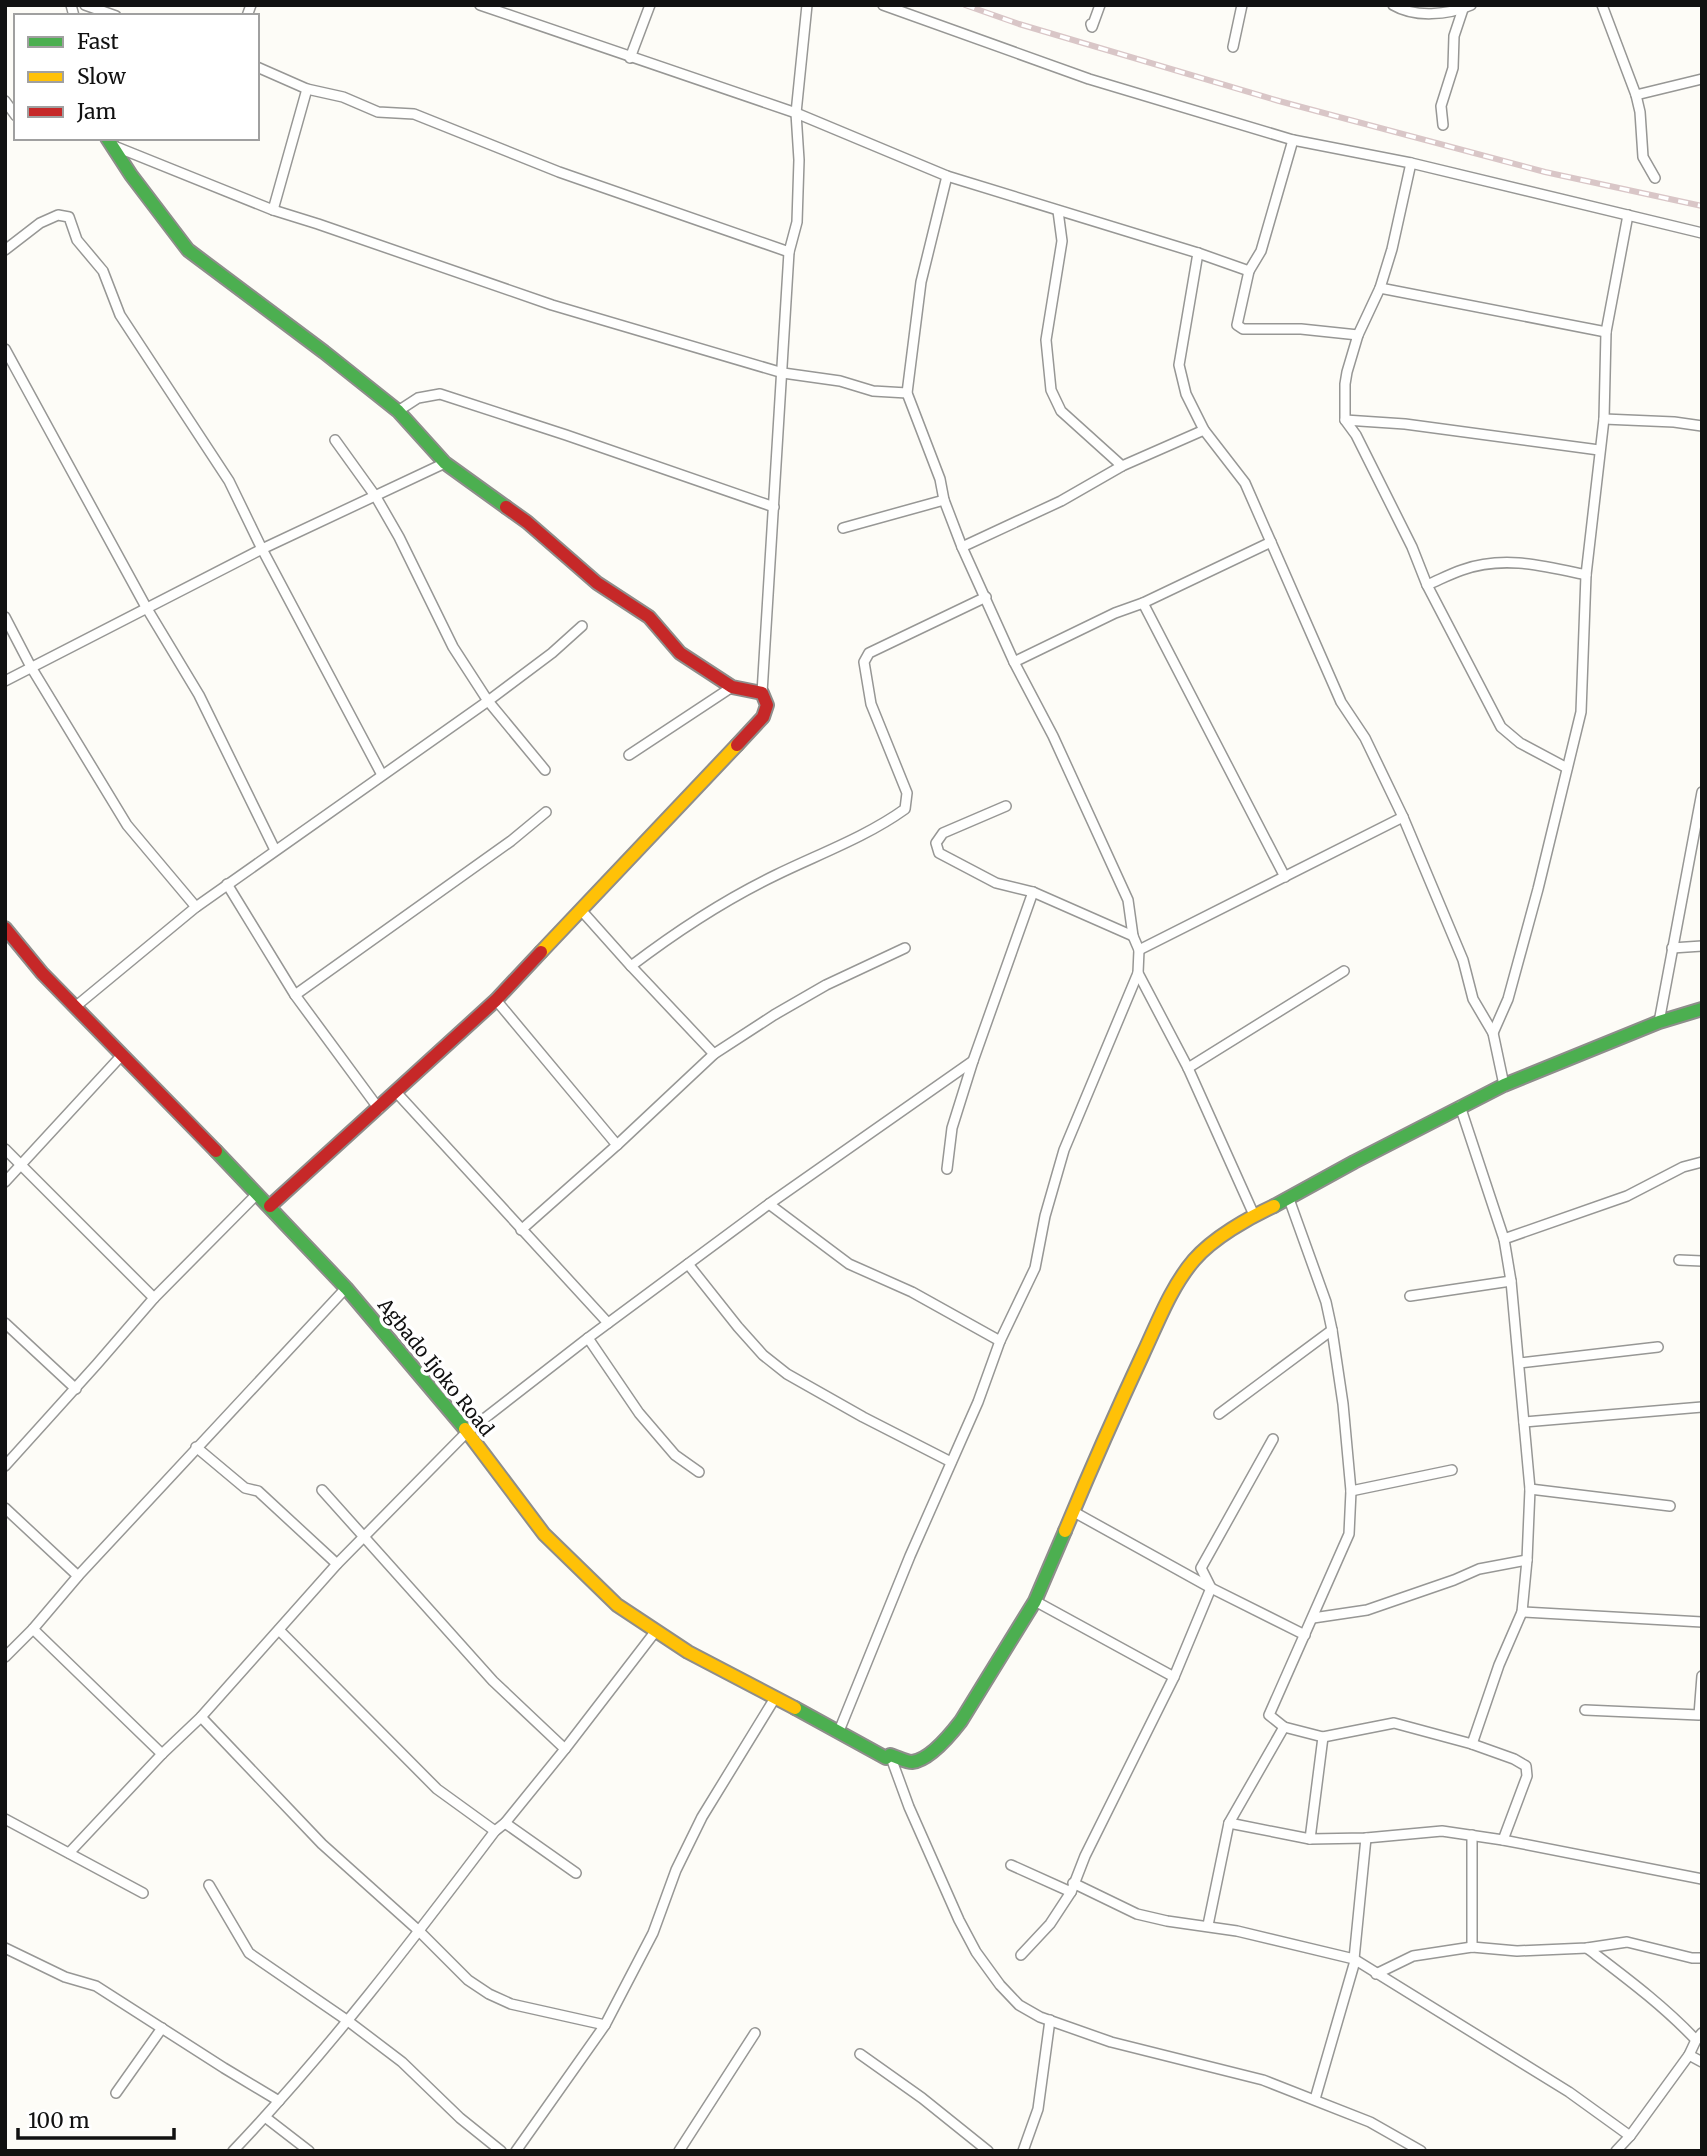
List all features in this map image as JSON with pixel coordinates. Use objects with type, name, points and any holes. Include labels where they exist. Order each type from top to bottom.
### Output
[{"type":"street","points":[[85,5],[110,14]]},
{"type":"street","points":[[480,5],[796,113],[947,176],[1250,271]]},
{"type":"street","points":[[630,58],[650,5]]},
{"type":"street","points":[[270,1206],[496,1000],[763,717],[767,705],[762,693],[789,253],[797,222],[799,160],[796,113],[807,5]]},
{"type":"street","points":[[883,5],[1089,79],[1293,140],[1411,163],[1702,233]]},
{"type":"street","points":[[1091,24],[1092,27],[1100,5]]},
{"type":"street","points":[[1233,47],[1242,5]]},
{"type":"street","points":[[1393,5],[1413,13],[1428,14],[1467,7]]},
{"type":"street","points":[[1602,5],[1636,95],[1643,157],[1655,178]]},
{"type":"street","points":[[1443,125],[1441,106],[1453,68],[1454,36],[1467,7]]},
{"type":"street","points":[[259,68],[307,89],[343,97],[378,112],[414,114],[559,172],[789,253]]},
{"type":"street","points":[[1636,95],[1702,79]]},
{"type":"street","points":[[273,210],[307,89]]},
{"type":"street","points":[[1293,140],[1261,251],[1250,271],[1237,325],[1243,329],[1358,335]]},
{"type":"street","points":[[110,142],[273,210],[552,306],[783,373],[840,381],[873,391],[908,393]]},
{"type":"street","points":[[110,142],[131,175],[188,250],[398,411],[445,463],[527,522],[597,583],[649,617],[680,653],[732,687],[762,693]]},
{"type":"street","points":[[1411,163],[1392,249],[1380,288],[1358,335],[1345,384],[1345,421],[1356,435],[1412,547],[1427,585],[1501,727],[1520,743],[1567,768]]},
{"type":"street","points":[[839,1731],[910,1556],[978,1402],[1000,1341],[1035,1268],[1045,1216],[1064,1150],[1139,973],[1139,950],[1133,936],[1128,900],[962,547],[908,393],[921,282],[947,176]]},
{"type":"street","points":[[1058,211],[1062,242],[1046,340],[1051,390],[1061,411],[1122,466]]},
{"type":"street","points":[[5,250],[40,223],[58,215],[69,217],[77,240],[103,271],[120,315],[229,481],[262,549],[382,775]]},
{"type":"street","points":[[1493,1033],[1508,999],[1581,712],[1586,575],[1604,419],[1606,332],[1628,215]]},
{"type":"street","points":[[1198,253],[1179,365],[1186,394],[1204,430],[1245,483],[1340,702],[1365,738],[1403,817],[1463,960],[1473,999],[1493,1033],[1504,1085]]},
{"type":"street","points":[[1380,288],[1606,332]]},
{"type":"street","points":[[5,349],[146,607],[199,695],[275,850]]},
{"type":"street","points":[[398,411],[418,398],[440,394],[774,507]]},
{"type":"street","points":[[1604,419],[1702,426]]},
{"type":"street","points":[[1345,421],[1405,424],[1599,450]]},
{"type":"street","points":[[962,547],[1061,501],[1122,466],[1204,430]]},
{"type":"street","points":[[335,440],[376,497],[399,537],[453,647],[488,701],[545,771]]},
{"type":"street","points":[[5,681],[262,549],[445,463]]},
{"type":"street","points":[[843,528],[944,500]]},
{"type":"street","points":[[1014,662],[1271,542]]},
{"type":"street","points":[[1427,585],[1463,570],[1507,562],[1586,575]]},
{"type":"street","points":[[631,966],[718,905],[841,845],[905,809],[907,793],[871,704],[863,662],[869,653],[986,597]]},
{"type":"street","points":[[1143,603],[1285,877]]},
{"type":"street","points":[[5,617],[31,667],[127,825],[196,907]]},
{"type":"street","points":[[75,1007],[196,907],[488,701],[552,653],[582,626]]},
{"type":"street","points":[[629,755],[732,687]]},
{"type":"street","points":[[1659,1022],[1702,792]]},
{"type":"street","points":[[1006,806],[943,833],[936,843],[936,849],[996,883],[1032,892],[1133,936]]},
{"type":"street","points":[[295,995],[511,841],[546,812]]},
{"type":"street","points":[[1139,950],[1403,817]]},
{"type":"street","points":[[227,884],[295,995],[379,1109]]},
{"type":"street","points":[[947,1169],[952,1128],[1032,892]]},
{"type":"street","points":[[582,910],[714,1054]]},
{"type":"street","name":"Agbado Ijoko Road","points":[[5,928],[42,973],[270,1206],[346,1288],[467,1432],[544,1534],[617,1605],[655,1632],[886,1758],[890,1755],[911,1762],[924,1758],[949,1737],[1035,1601]]},
{"type":"street","points":[[1672,948],[1702,946]]},
{"type":"street","points":[[521,1230],[714,1054],[827,985],[905,948]]},
{"type":"street","points":[[1188,1068],[1344,971]]},
{"type":"street","points":[[1139,973],[1188,1068],[1254,1215]]},
{"type":"street","points":[[496,1000],[617,1145]]},
{"type":"street","points":[[1174,1677],[1035,1601],[1147,1343],[1184,1274],[1195,1259],[1254,1215],[1504,1085],[1659,1022],[1702,1009]]},
{"type":"street","points":[[5,1182],[122,1055]]},
{"type":"street","points":[[69,1853],[162,1754],[201,1717],[337,1564],[467,1432],[588,1338],[769,1204],[973,1061]]},
{"type":"street","points":[[396,1092],[608,1323]]},
{"type":"street","points":[[1460,1107],[1504,1239],[1511,1282],[1530,1489],[1522,1612],[1499,1665],[1472,1744]]},
{"type":"street","points":[[5,1149],[154,1298]]},
{"type":"street","points":[[1504,1239],[1626,1196],[1684,1167],[1702,1162]]},
{"type":"street","points":[[5,1466],[154,1298],[257,1194]]},
{"type":"street","points":[[1289,1199],[1326,1302],[1332,1330],[1343,1404],[1351,1491],[1349,1534],[1269,1715],[1284,1727],[1323,1737],[1394,1723],[1472,1744],[1514,1759],[1526,1766],[1527,1776],[1503,1840]]},
{"type":"street","points":[[769,1204],[849,1264],[912,1292],[1000,1341]]},
{"type":"street","points":[[1679,1260],[1702,1261]]},
{"type":"street","points":[[688,1264],[763,1355],[787,1374],[951,1462]]},
{"type":"street","points":[[1410,1296],[1511,1282]]},
{"type":"street","points":[[5,1657],[196,1447],[346,1288]]},
{"type":"street","points":[[5,1323],[76,1389]]},
{"type":"street","points":[[1219,1414],[1332,1330]]},
{"type":"street","points":[[588,1338],[639,1413],[675,1455],[699,1472]]},
{"type":"street","points":[[1519,1363],[1658,1347]]},
{"type":"street","points":[[1524,1422],[1702,1406]]},
{"type":"street","points":[[1021,1955],[1050,1924],[1072,1887],[1174,1677],[1211,1588],[1201,1568],[1273,1439]]},
{"type":"street","points":[[196,1447],[245,1488],[258,1491],[337,1564]]},
{"type":"street","points":[[1351,1491],[1452,1470]]},
{"type":"street","points":[[1530,1489],[1670,1506]]},
{"type":"street","points":[[321,1490],[493,1681],[565,1749]]},
{"type":"street","points":[[5,1508],[78,1576]]},
{"type":"street","points":[[1074,1512],[1211,1588],[1305,1635]]},
{"type":"street","points":[[1313,1618],[1367,1610],[1479,1569],[1527,1560]]},
{"type":"street","points":[[1522,1612],[1702,1622]]},
{"type":"street","points":[[33,1629],[162,1754]]},
{"type":"street","points":[[279,1630],[437,1790],[495,1831]]},
{"type":"street","points":[[233,2151],[348,2021],[495,1831],[505,1823],[565,1749],[655,1632]]},
{"type":"street","points":[[1585,1710],[1699,1715],[1702,1676]]},
{"type":"street","points":[[516,2151],[605,2025],[653,1933],[676,1870],[702,1817],[775,1698]]},
{"type":"street","points":[[201,1717],[322,1844],[419,1931],[468,1980],[511,2004],[605,2025]]},
{"type":"street","points":[[1208,1925],[1229,1823],[1284,1727]]},
{"type":"street","points":[[1310,1839],[1323,1737]]},
{"type":"street","points":[[890,1755],[909,1807],[959,1920],[976,1952],[1000,1985],[1019,2005],[1040,2017],[1111,2042],[1263,2080],[1370,2122],[1421,2151]]},
{"type":"street","points":[[5,1819],[144,1892]]},
{"type":"street","points":[[505,1823],[576,1872]]},
{"type":"street","points":[[1229,1823],[1310,1839],[1366,1838],[1442,1831],[1702,1878]]},
{"type":"street","points":[[1472,1835],[1472,1947]]},
{"type":"street","points":[[1315,2099],[1354,1960],[1366,1838]]},
{"type":"street","points":[[1011,1865],[1137,1914],[1167,1921],[1208,1925],[1354,1960],[1569,2092],[1630,2136]]},
{"type":"street","points":[[209,1885],[249,1953],[402,2062],[460,2118],[501,2151]]},
{"type":"street","points":[[1376,1973],[1413,1956],[1472,1947],[1517,1951],[1587,1948],[1627,1942],[1702,1958]]},
{"type":"street","points":[[5,1948],[65,1978],[96,1986],[279,2101]]},
{"type":"street","points":[[1587,1948],[1699,2037],[1689,2055],[1616,2151]]},
{"type":"street","points":[[1023,2151],[1038,2109],[1051,2020]]},
{"type":"street","points":[[116,2093],[162,2028]]},
{"type":"street","points":[[679,2151],[755,2032]]},
{"type":"street","points":[[860,2054],[922,2098],[988,2151]]},
{"type":"street","points":[[1689,2055],[1702,2062]]},
{"type":"street","points":[[265,2117],[309,2151]]},
{"type":"railway","points":[[965,5],[1019,24],[1279,101],[1545,172],[1702,206]]},
{"type":"traffic: fast","points":[[108,140],[131,175],[188,250],[398,411],[445,463],[506,507]]},
{"type":"traffic: fast","points":[[1274,1206],[1504,1085],[1659,1022],[1702,1009]]},
{"type":"traffic: fast","points":[[216,1151],[346,1288],[465,1429]]},
{"type":"traffic: fast","points":[[795,1708],[886,1758],[890,1755],[912,1762],[926,1757],[940,1746],[961,1721],[1035,1601],[1065,1531]]},
{"type":"traffic: slow","points":[[541,952],[737,745]]},
{"type":"traffic: slow","points":[[1065,1531],[1123,1398],[1178,1282],[1194,1260],[1221,1236],[1274,1206]]},
{"type":"traffic: slow","points":[[465,1429],[544,1534],[617,1605],[688,1652],[795,1708]]},
{"type":"traffic: jam","points":[[506,507],[597,583],[649,617],[680,653],[732,687],[762,693],[767,705],[763,717],[737,745]]},
{"type":"traffic: jam","points":[[5,928],[42,973],[216,1151]]},
{"type":"traffic: jam","points":[[270,1206],[496,1000],[541,952]]}]
